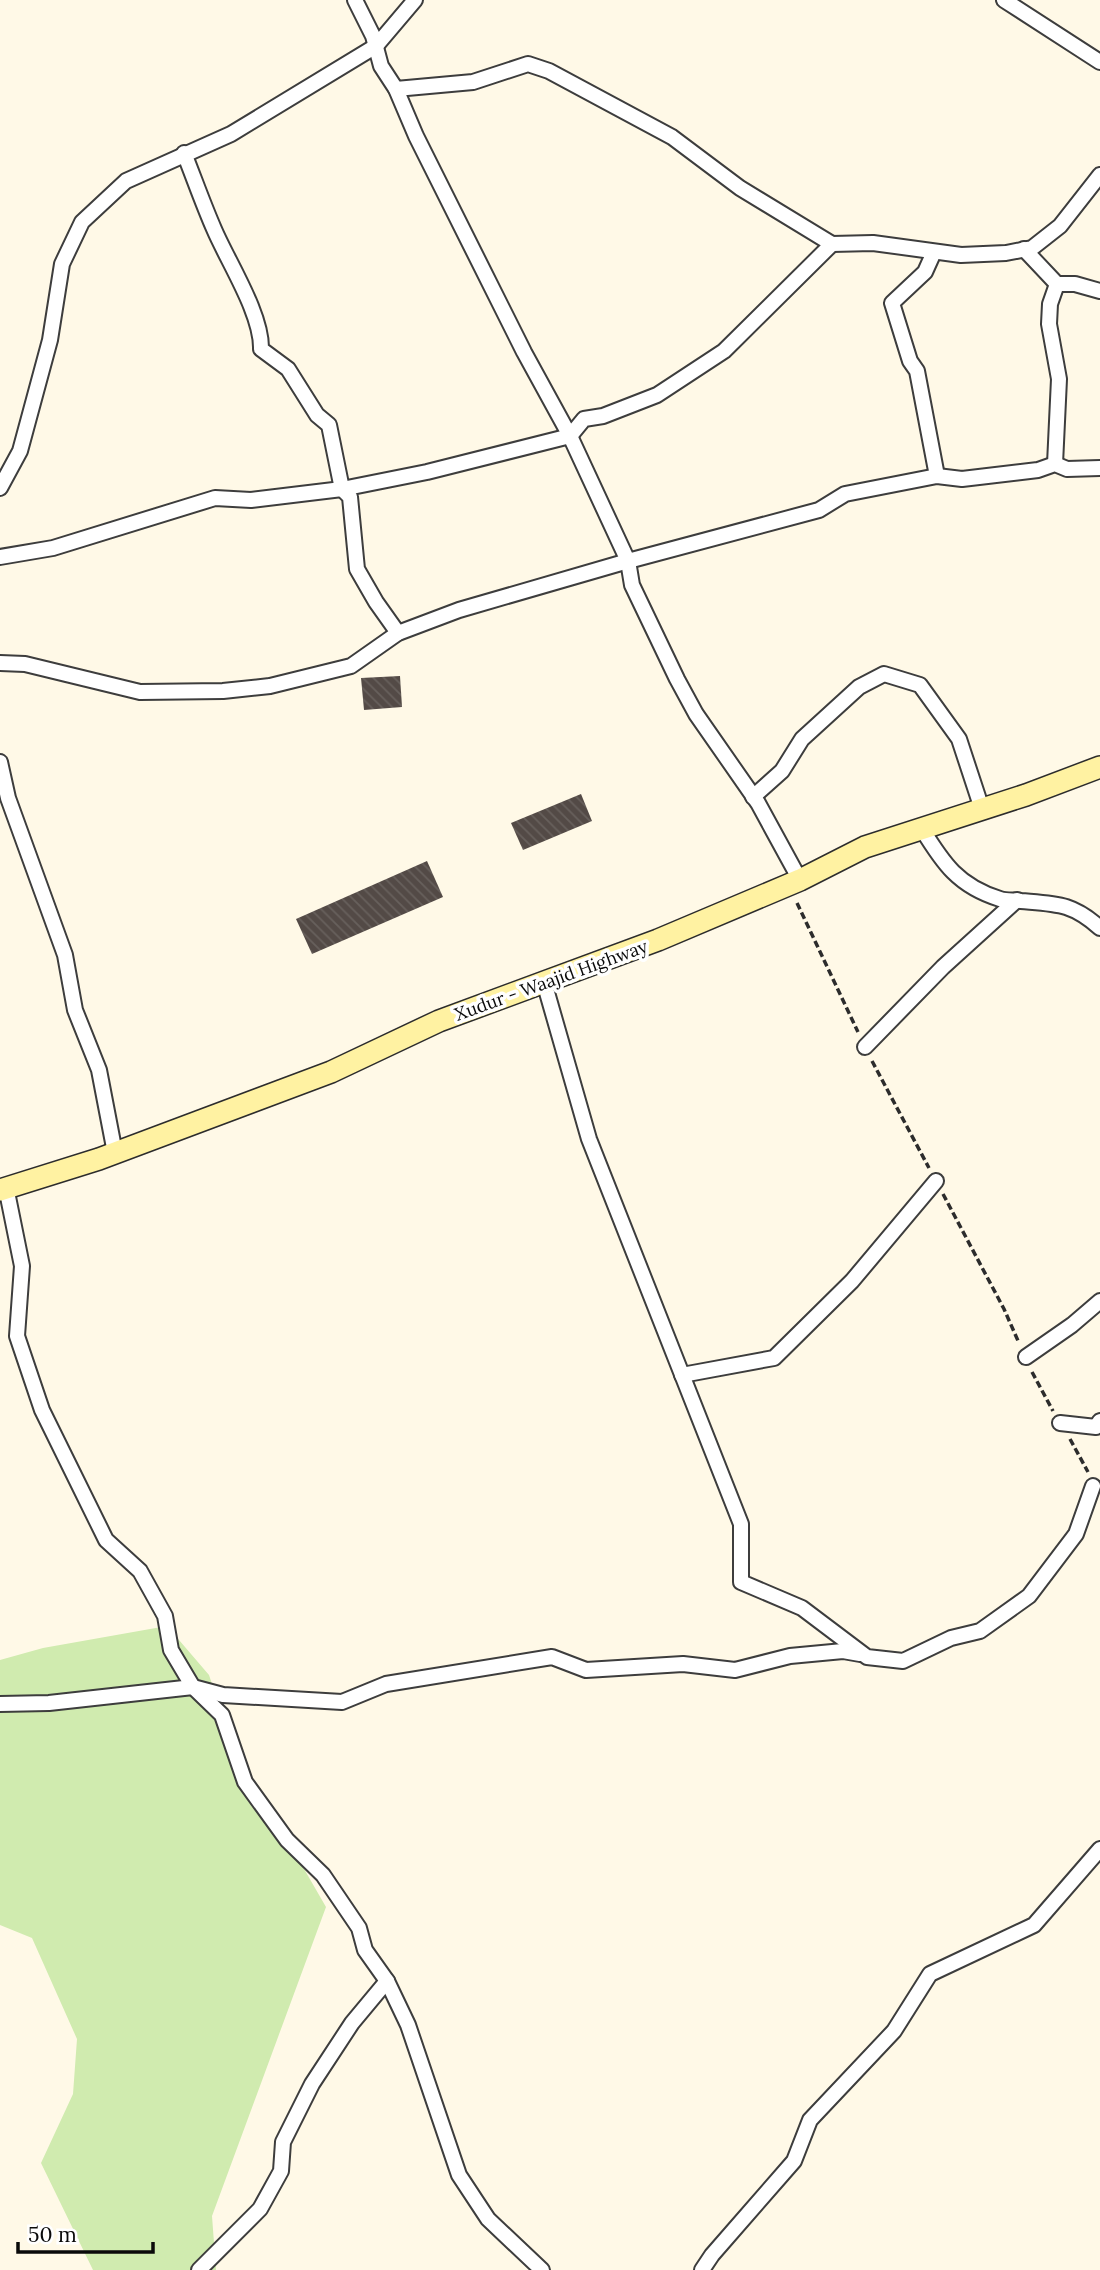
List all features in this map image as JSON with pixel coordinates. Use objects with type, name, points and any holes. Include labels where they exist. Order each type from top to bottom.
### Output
[{"type":"main road","name":"Xudur - Waajid Highway","points":[[3,1189],[115,1153],[331,1072],[439,1021],[658,940],[794,883],[864,847],[1100,767]]},
{"type":"street","points":[[355,0],[373,36],[381,66],[396,89],[422,148],[518,340],[570,436],[628,561],[632,585],[677,679],[696,714],[753,797],[794,883]]},
{"type":"street","points":[[0,488],[20,451],[50,340],[62,264],[82,222],[126,181],[231,134],[376,46],[415,0]]},
{"type":"street","points":[[1004,0],[1100,62]]},
{"type":"street","points":[[396,89],[473,82],[528,64],[549,71],[672,137],[740,188],[832,244],[873,243],[961,255],[1006,253],[1032,248],[1060,226],[1100,176]]},
{"type":"street","points":[[184,153],[214,228],[256,317],[261,334],[261,349],[288,369],[317,415],[329,425],[342,489],[350,497],[357,569],[398,633]]},
{"type":"street","points":[[0,557],[53,548],[215,498],[251,500],[342,489],[426,472],[570,436],[584,419],[603,416],[657,395],[724,351],[832,244]]},
{"type":"street","points":[[1024,249],[1057,284],[1076,284],[1100,291]]},
{"type":"street","points":[[934,252],[925,272],[892,303],[910,361],[917,371],[937,476]]},
{"type":"street","points":[[1055,464],[1059,379],[1049,324],[1050,304],[1057,284]]},
{"type":"street","points":[[0,663],[25,664],[140,692],[223,691],[270,686],[351,666],[398,633],[459,610],[819,510],[845,494],[937,476],[962,479],[1038,470],[1055,464],[1067,469],[1100,468]]},
{"type":"street","points":[[753,797],[782,771],[802,739],[859,687],[884,674],[920,685],[959,739],[982,809]]},
{"type":"street","points":[[0,762],[8,798],[65,955],[75,1010],[99,1070],[115,1153]]},
{"type":"street","points":[[922,829],[946,867],[967,884],[1001,899],[1062,904],[1084,914],[1100,928]]},
{"type":"street","points":[[865,1047],[943,967],[1017,900]]},
{"type":"street","points":[[544,982],[589,1139],[741,1524],[741,1582],[802,1608],[864,1655]]},
{"type":"street","points":[[682,1375],[774,1358],[852,1281],[936,1181]]},
{"type":"street","points":[[3,1189],[22,1266],[17,1336],[42,1410],[106,1540],[140,1571],[164,1616],[171,1650],[193,1687],[222,1715],[245,1782],[287,1840],[323,1875],[359,1928],[365,1950],[387,1981],[408,2025],[459,2175],[488,2219],[542,2270]]},
{"type":"street","points":[[1026,1357],[1072,1325],[1100,1301]]},
{"type":"street","points":[[1060,1423],[1096,1427],[1100,1421]]},
{"type":"street","points":[[0,1704],[49,1703],[193,1687],[223,1695],[342,1702],[386,1684],[552,1657],[586,1670],[683,1664],[735,1670],[790,1656],[843,1651],[903,1661],[951,1638],[980,1631],[1029,1596],[1076,1534],[1093,1486]]},
{"type":"street","points":[[702,2270],[794,2161],[810,2120],[894,2031],[930,1973],[1034,1925],[1100,1849]]},
{"type":"street","points":[[199,2270],[260,2209],[281,2171],[283,2142],[312,2084],[352,2022],[387,1981]]},
{"type":"path","points":[[794,883],[865,1047],[1004,1309],[1040,1388],[1083,1463],[1093,1486]]},
{"type":"green space","points":[[167,1626],[209,1675],[232,1744],[326,1907],[212,2216],[216,2270],[93,2270],[41,2163],[73,2094],[77,2039],[32,1938],[0,1925],[0,1660],[43,1648]]},
{"type":"building","points":[[400,676],[402,707],[364,710],[361,678]]},
{"type":"building","points":[[581,794],[592,821],[523,850],[511,823]]},
{"type":"building","points":[[427,861],[443,897],[312,954],[296,919]]}]
